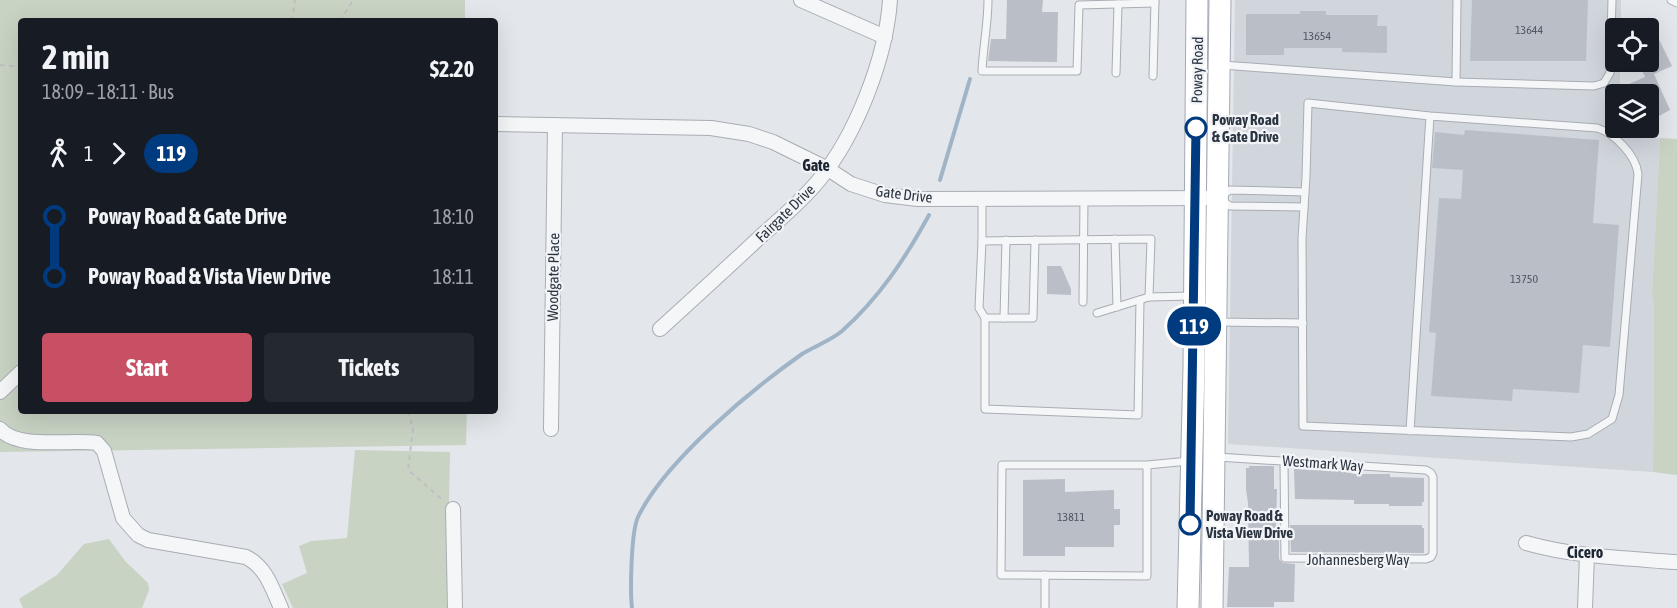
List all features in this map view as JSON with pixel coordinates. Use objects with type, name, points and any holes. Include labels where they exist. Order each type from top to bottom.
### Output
[{"type":"main road","name":"Poway Road","points":[[1188,608],[1194,367],[1197,0]]},
{"type":"main road","name":"Poway Road","points":[[1212,602],[1220,64],[1218,6]]},
{"type":"main road","points":[[1194,367],[1200,393],[1200,450],[1214,457]]},
{"type":"main road","points":[[1192,461],[1202,473],[1202,563],[1212,602]]},
{"type":"street","points":[[801,0],[885,37]]},
{"type":"street","name":"Fairgate Drive","points":[[660,329],[789,211],[828,169],[860,110],[873,78],[885,37],[890,0]]},
{"type":"street","name":"Gate Drive","points":[[498,124],[711,128],[749,134],[773,142],[828,169],[851,184],[885,195],[918,199],[1218,198]]},
{"type":"street","name":"Woodgate Place","points":[[551,429],[555,125]]},
{"type":"street","points":[[0,392],[18,375]]},
{"type":"street","points":[[0,429],[5,436],[18,441],[97,443],[104,451],[123,518],[138,535],[148,540],[246,557],[257,563],[263,570],[281,608]]},
{"type":"street","points":[[453,509],[455,608]]},
{"type":"street","points":[[1526,543],[1587,555],[1675,562]]},
{"type":"street","points":[[1585,608],[1587,555]]},
{"type":"lane","points":[[988,0],[982,71],[1077,72],[1079,5],[1155,2],[1153,76]]},
{"type":"lane","points":[[1456,81],[1457,0]]},
{"type":"lane","points":[[1220,64],[1456,81],[1594,86],[1604,82],[1610,73],[1612,0]]},
{"type":"lane","points":[[1671,0],[1677,3]]},
{"type":"lane","points":[[1116,72],[1123,3]]},
{"type":"lane","points":[[1308,104],[1597,128],[1607,131],[1634,161],[1638,174],[1619,395],[1612,419],[1588,434],[1571,437],[1303,426],[1302,322],[1305,192],[1308,104]]},
{"type":"lane","points":[[1410,431],[1431,116]]},
{"type":"lane","points":[[1304,207],[1230,206],[1218,198],[1230,190],[1305,192]]},
{"type":"lane","points":[[1083,302],[1084,198]]},
{"type":"lane","points":[[982,199],[979,308],[985,318],[985,409],[1138,415],[1140,300]]},
{"type":"lane","points":[[1115,239],[1117,307]]},
{"type":"lane","points":[[982,241],[1151,239],[1149,297]]},
{"type":"lane","points":[[1004,318],[1006,240]]},
{"type":"lane","points":[[985,318],[1033,318],[1035,240]]},
{"type":"lane","points":[[1097,313],[1149,297],[1194,296]]},
{"type":"lane","points":[[1216,321],[1302,322]]},
{"type":"lane","name":"Westmark Way","points":[[1214,457],[1426,470],[1433,477],[1431,557]]},
{"type":"lane","name":"Johannesberg Way","points":[[1284,460],[1285,558],[1426,559],[1431,557]]},
{"type":"lane","points":[[1148,465],[1147,576],[1001,575],[1002,465],[1148,465],[1192,461]]},
{"type":"lane","points":[[1045,575],[1045,608]]},
{"type":"path","points":[[292,18],[295,0]]},
{"type":"path","points":[[342,18],[353,0]]},
{"type":"path","points":[[0,65],[18,67]]},
{"type":"path","points":[[409,414],[413,429],[408,470],[453,509]]},
{"type":"shaded area","points":[[1235,0],[1621,0],[1621,18],[1605,18],[1605,72],[1620,72],[1620,84],[1605,84],[1605,138],[1660,138],[1652,295],[1654,304],[1653,472],[1228,444]]},
{"type":"green space","points":[[0,0],[465,0],[465,18],[18,18],[18,414],[467,414],[466,445],[0,452]]},
{"type":"green space","points":[[1660,138],[1677,139],[1677,475],[1653,472],[1654,304],[1652,295]]},
{"type":"green space","points":[[355,450],[450,452],[447,608],[293,608],[282,584],[307,573],[299,546],[311,541],[347,538]]},
{"type":"green space","points":[[109,539],[125,561],[148,583],[149,590],[142,608],[23,608],[19,599],[57,575],[84,544]]},
{"type":"building","points":[[1007,0],[1043,0],[1042,12],[1058,12],[1057,62],[988,61],[991,39],[1006,39]]},
{"type":"building","points":[[1472,0],[1588,0],[1586,61],[1470,61]]},
{"type":"building","points":[[1300,11],[1326,11],[1326,15],[1378,15],[1377,26],[1387,26],[1387,53],[1342,52],[1342,48],[1284,48],[1284,55],[1246,55],[1246,14],[1300,14]]},
{"type":"building","points":[[1659,39],[1672,66],[1659,72]]},
{"type":"building","points":[[1643,72],[1658,72],[1654,74],[1658,84],[1629,84],[1645,77]]},
{"type":"building","points":[[1659,85],[1670,110],[1659,116]]},
{"type":"building","points":[[1465,130],[1599,140],[1593,223],[1619,225],[1610,347],[1583,345],[1579,393],[1513,389],[1512,401],[1431,396],[1436,333],[1429,332],[1439,198],[1461,199],[1463,170],[1432,168],[1435,132],[1464,135]]},
{"type":"building","points":[[1047,266],[1061,266],[1071,289],[1071,295],[1047,294]]},
{"type":"building","points":[[1274,466],[1274,489],[1277,489],[1276,525],[1279,525],[1279,559],[1283,563],[1295,564],[1294,602],[1274,602],[1274,607],[1227,607],[1229,567],[1249,567],[1246,468]]},
{"type":"building","points":[[1294,469],[1424,478],[1424,502],[1422,506],[1389,506],[1389,504],[1354,504],[1354,500],[1295,499]]},
{"type":"building","points":[[1065,479],[1065,492],[1114,490],[1114,509],[1120,509],[1120,525],[1114,525],[1114,547],[1065,547],[1065,556],[1023,556],[1023,480]]},
{"type":"building","points":[[1290,525],[1422,525],[1424,553],[1291,552]]},
{"type":"waterway","points":[[940,180],[970,79]]},
{"type":"waterway","points":[[632,608],[631,576],[634,535],[638,517],[651,495],[688,450],[711,428],[781,369],[802,354],[837,335],[868,305],[890,277],[929,215]]},
{"type":"bus line","name":"119","points":[[1190,524],[1196,128]]},
{"type":"place","name":"Poway Road & Gate Drive","points":[[1196,128]]},
{"type":"place","name":"Poway Road & Vista View Drive","points":[[1190,524]]},
{"type":"district","name":"Gate","points":[[816,165]]},
{"type":"district","name":"Cicero","points":[[1585,552]]}]
